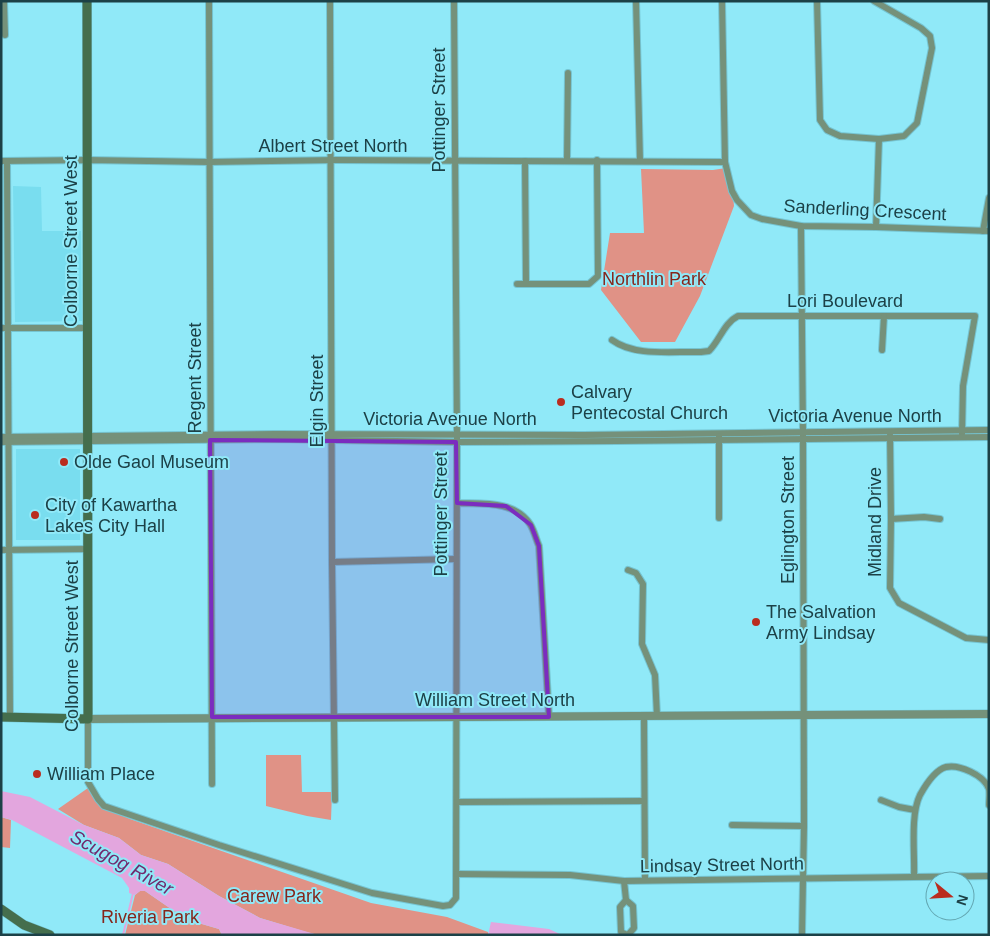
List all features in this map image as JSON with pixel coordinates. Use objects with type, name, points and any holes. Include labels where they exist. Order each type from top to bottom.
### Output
[{"type":"main road","name":"Colborne Street West","points":[[87,1],[88,718]]},
{"type":"main road","name":"William Street North","points":[[6,717],[88,718]]},
{"type":"main road","points":[[1,908],[24,925],[50,935]]},
{"type":"street","points":[[4,1],[5,35]]},
{"type":"street","name":"Regent Street","points":[[209,1],[212,784]]},
{"type":"street","name":"Elgin Street","points":[[330,1],[332,562],[335,800]]},
{"type":"street","name":"Pottinger Street","points":[[450,905],[456,898],[457,874],[454,1]]},
{"type":"street","points":[[636,1],[640,161]]},
{"type":"street","name":"Sanderling Crescent","points":[[722,1],[725,162],[732,191],[737,200],[752,215],[762,219],[801,226],[986,231]]},
{"type":"street","points":[[817,1],[820,120],[827,130],[840,136],[879,139],[904,136],[917,123],[932,48],[930,36],[921,28],[874,1]]},
{"type":"street","points":[[567,160],[568,73]]},
{"type":"street","points":[[876,227],[879,139]]},
{"type":"street","points":[[517,284],[589,284],[598,276],[597,160]]},
{"type":"street","name":"Albert Street North","points":[[4,161],[597,160],[725,162]]},
{"type":"street","points":[[4,161],[4,439],[10,550],[6,717]]},
{"type":"street","points":[[525,161],[526,283]]},
{"type":"street","points":[[986,231],[989,198]]},
{"type":"street","name":"Eglington Street","points":[[801,226],[804,826],[802,935]]},
{"type":"street","name":"Lori Boulevard","points":[[612,340],[619,345],[639,351],[701,352],[709,351],[729,323],[738,316],[975,316],[963,386],[962,434]]},
{"type":"street","points":[[882,350],[884,316]]},
{"type":"street","points":[[4,328],[88,328]]},
{"type":"street","name":"Victoria Avenue North","points":[[962,434],[989,430]]},
{"type":"street","name":"Victoria Avenue North","points":[[457,438],[617,442],[803,432],[962,434],[989,437]]},
{"type":"street","points":[[617,442],[618,434]]},
{"type":"street","name":"Victoria Avenue North","points":[[4,439],[275,436],[457,438],[618,434],[802,440],[890,434]]},
{"type":"street","name":"Midland Drive","points":[[890,434],[890,588],[899,603],[966,638],[989,640]]},
{"type":"street","points":[[719,436],[719,518]]},
{"type":"street","points":[[457,503],[506,506],[522,515],[531,525],[539,546],[549,717]]},
{"type":"street","points":[[891,519],[924,517],[940,519]]},
{"type":"street","points":[[1,550],[88,549]]},
{"type":"street","points":[[332,562],[456,559]]},
{"type":"street","points":[[628,570],[636,573],[643,584],[642,644],[655,675],[657,716]]},
{"type":"street","name":"William Street North","points":[[88,718],[989,714]]},
{"type":"street","points":[[644,716],[645,880]]},
{"type":"street","name":"Colborne Street West","points":[[88,718],[88,782],[104,806],[372,894],[443,906],[450,905]]},
{"type":"street","points":[[914,876],[915,810],[920,796],[933,776],[944,767],[955,767],[969,772],[982,780],[989,789],[989,804]]},
{"type":"street","points":[[881,800],[899,807],[915,810]]},
{"type":"street","points":[[457,802],[644,801]]},
{"type":"street","points":[[732,825],[804,826]]},
{"type":"street","name":"Lindsay Street North","points":[[457,874],[570,875],[624,882],[645,880],[989,876]]},
{"type":"street","points":[[624,882],[626,900],[634,906],[634,928],[627,935],[622,932],[620,907],[626,900]]},
{"type":"highlighted area","points":[[210,440],[456,442],[457,503],[506,506],[531,525],[539,546],[549,717],[212,717]]},
{"type":"shaded area","points":[[13,186],[41,187],[42,231],[81,231],[82,321],[15,322]]},
{"type":"shaded area","points":[[16,449],[80,449],[80,540],[16,540]]},
{"type":"green space","name":"Northlin Park","points":[[726,168],[726,182],[733,195],[734,206],[700,296],[675,342],[641,342],[601,290],[610,233],[644,233],[641,169],[713,170]]},
{"type":"green space","points":[[266,755],[301,755],[302,792],[332,792],[331,820],[266,806]]},
{"type":"green space","name":"Carew Park","points":[[88,788],[104,808],[130,819],[371,903],[447,917],[488,932],[488,935],[318,935],[260,918],[219,896],[168,864],[141,855],[119,838],[84,825],[58,809]]},
{"type":"green space","points":[[1,817],[11,820],[10,848],[1,847]]},
{"type":"green space","name":"Riveria Park","points":[[140,891],[145,891],[174,911],[193,916],[195,922],[219,929],[222,935],[125,935],[135,895]]},
{"type":"water","name":"Scugog River","points":[[1,791],[30,797],[84,825],[119,838],[141,855],[168,864],[219,896],[260,918],[318,935],[222,935],[219,929],[195,922],[193,916],[174,911],[145,891],[140,891],[135,895],[129,893],[129,888],[122,878],[12,820],[1,817]]},
{"type":"water","points":[[491,922],[549,929],[562,935],[488,935]]},
{"type":"waterway","points":[[123,935],[133,893]]},
{"type":"place","name":"Calvary Pentecostal Church","points":[[561,402]]},
{"type":"place","name":"Olde Gaol Museum","points":[[64,462]]},
{"type":"place","name":"City of Kawartha Lakes City Hall","points":[[35,515]]},
{"type":"place","name":"The Salvation Army Lindsay","points":[[756,622]]},
{"type":"place","name":"William Place","points":[[37,774]]}]
